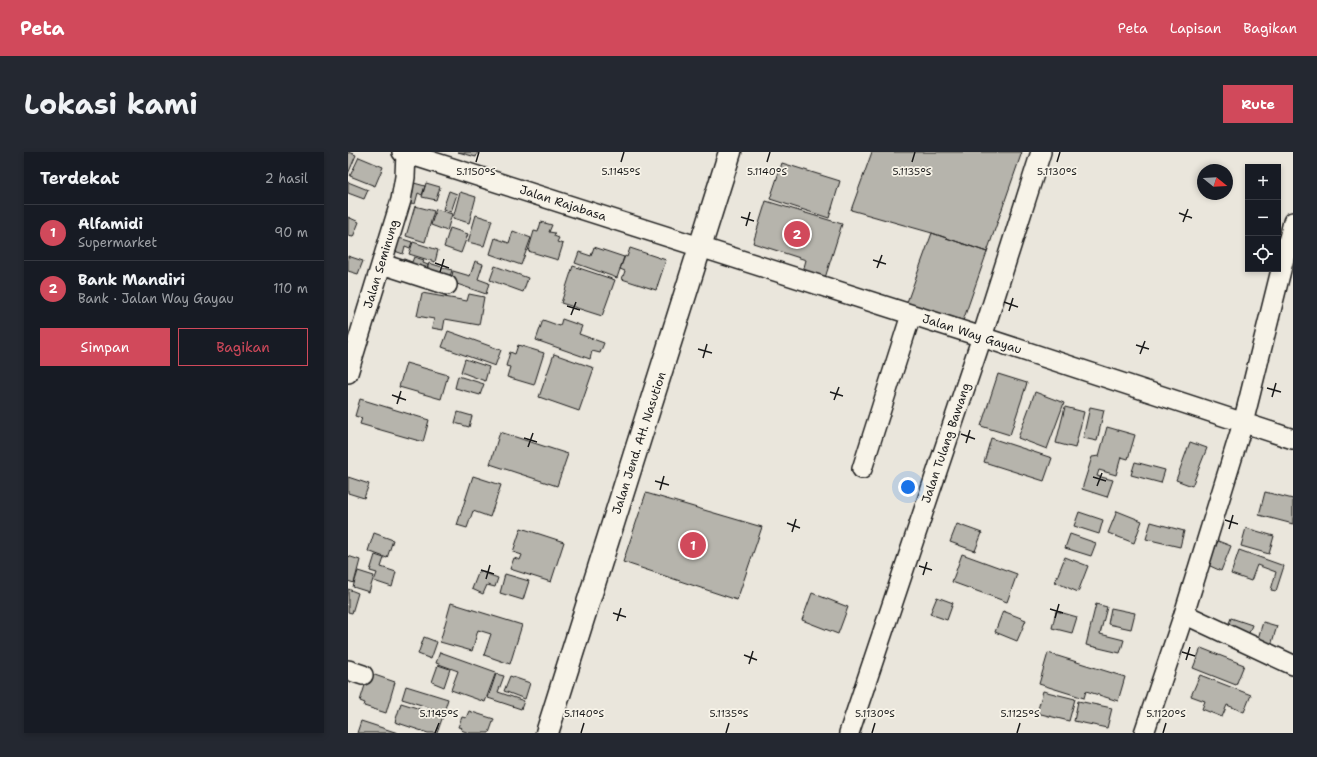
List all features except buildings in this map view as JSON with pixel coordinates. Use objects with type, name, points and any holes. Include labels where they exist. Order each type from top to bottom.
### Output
[{"type":"highway","name":"Jalan Jend. AH. Nasution","points":[[547,733],[730,152]]},
{"type":"street","name":"Jalan Rajabasa","points":[[405,152],[701,247]]},
{"type":"street","name":"Jalan Seminung","points":[[348,373],[401,200],[405,177],[405,152]]},
{"type":"street","name":"Jalan Tulang Bawang","points":[[849,733],[982,337],[1041,152]]},
{"type":"street","points":[[1144,733],[1184,614],[1243,423],[1293,222]]},
{"type":"street","name":"Jalan Way Gayau","points":[[701,247],[1293,439]]},
{"type":"street","points":[[382,264],[447,285]]},
{"type":"street","points":[[862,469],[911,315]]},
{"type":"street","points":[[1184,614],[1293,665]]},
{"type":"place","name":"Bank Mandiri","points":[[797,234]]},
{"type":"place","name":"Alfamidi","points":[[693,545]]}]
